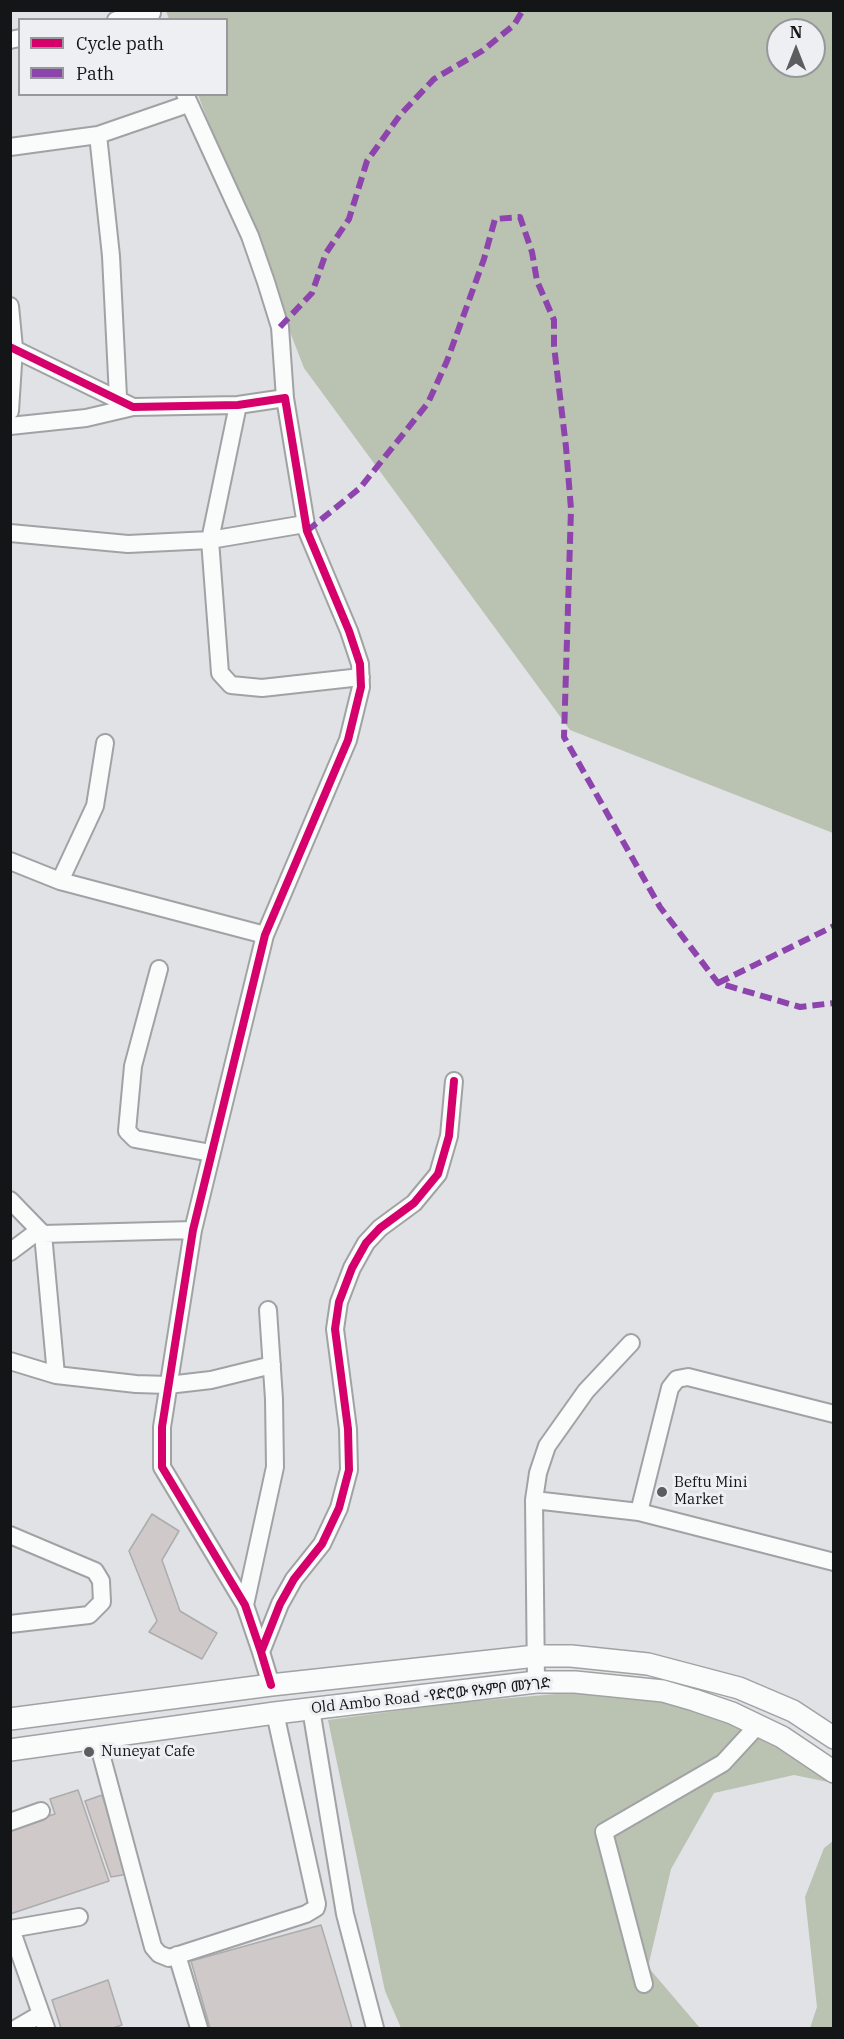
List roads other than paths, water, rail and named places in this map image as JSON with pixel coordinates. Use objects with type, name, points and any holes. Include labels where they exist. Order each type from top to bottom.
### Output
[{"type":"main road","name":"Old Ambo Road -የድሮው የአምቦ መንገድ","points":[[10,1719],[271,1685],[536,1656],[601,1658],[648,1664],[693,1675],[739,1688],[793,1711],[834,1738]]},
{"type":"main road","name":"Old Ambo Road -የድሮው የአምቦ መንገድ","points":[[10,1750],[275,1713],[536,1682],[575,1682],[663,1691],[704,1703],[782,1737],[834,1772]]},
{"type":"street","points":[[128,18],[153,14]]},
{"type":"street","points":[[10,147],[98,135],[186,99],[250,237],[280,327],[285,398],[306,525],[350,631],[361,677],[356,715],[348,740],[265,935],[193,1230],[162,1427],[162,1467],[244,1605],[271,1685]]},
{"type":"street","points":[[98,135],[111,256],[118,397]]},
{"type":"street","points":[[10,306],[12,347],[10,411]]},
{"type":"street","points":[[12,347],[118,397],[133,407]]},
{"type":"street","points":[[10,426],[86,418],[133,407],[238,405],[285,398]]},
{"type":"street","points":[[238,405],[210,540],[220,673],[231,685],[262,688],[361,677]]},
{"type":"street","points":[[10,533],[128,544],[210,540],[306,525]]},
{"type":"street","points":[[60,880],[95,806],[105,743]]},
{"type":"street","points":[[10,861],[60,880],[265,935]]},
{"type":"street","points":[[159,969],[133,1066],[127,1131],[135,1139],[211,1153]]},
{"type":"street","points":[[261,1652],[280,1604],[294,1579],[322,1544],[339,1508],[349,1470],[348,1429],[335,1329],[339,1302],[352,1268],[366,1243],[380,1228],[414,1203],[438,1174],[449,1136],[454,1081]]},
{"type":"street","points":[[10,1200],[41,1233],[56,1375]]},
{"type":"street","points":[[10,1252],[41,1233],[193,1230]]},
{"type":"street","points":[[244,1605],[275,1467],[268,1310]]},
{"type":"street","points":[[536,1682],[534,1500],[538,1473],[547,1446],[586,1391],[631,1343]]},
{"type":"street","points":[[10,1361],[56,1375],[136,1384],[168,1385],[211,1380],[272,1365]]},
{"type":"street","points":[[639,1512],[670,1388],[677,1379],[688,1377],[834,1414]]},
{"type":"street","points":[[534,1500],[639,1512],[834,1562]]},
{"type":"street","points":[[10,1535],[99,1573],[102,1602],[89,1615],[10,1623]]},
{"type":"street","points":[[310,1709],[345,1914],[375,2028]]},
{"type":"street","points":[[97,1739],[153,1947],[159,1954],[170,1958],[306,1914],[317,1904],[275,1713]]},
{"type":"street","points":[[644,1984],[604,1832],[723,1763],[758,1725]]},
{"type":"street","points":[[10,1822],[41,1811]]},
{"type":"street","points":[[17,2028],[43,2021],[11,1929],[79,1917]]},
{"type":"street","points":[[177,1955],[199,2028]]},
{"type":"place","name":"Beftu Mini Market","points":[[662,1492]]},
{"type":"place","name":"Nuneyat Cafe","points":[[89,1752]]}]
